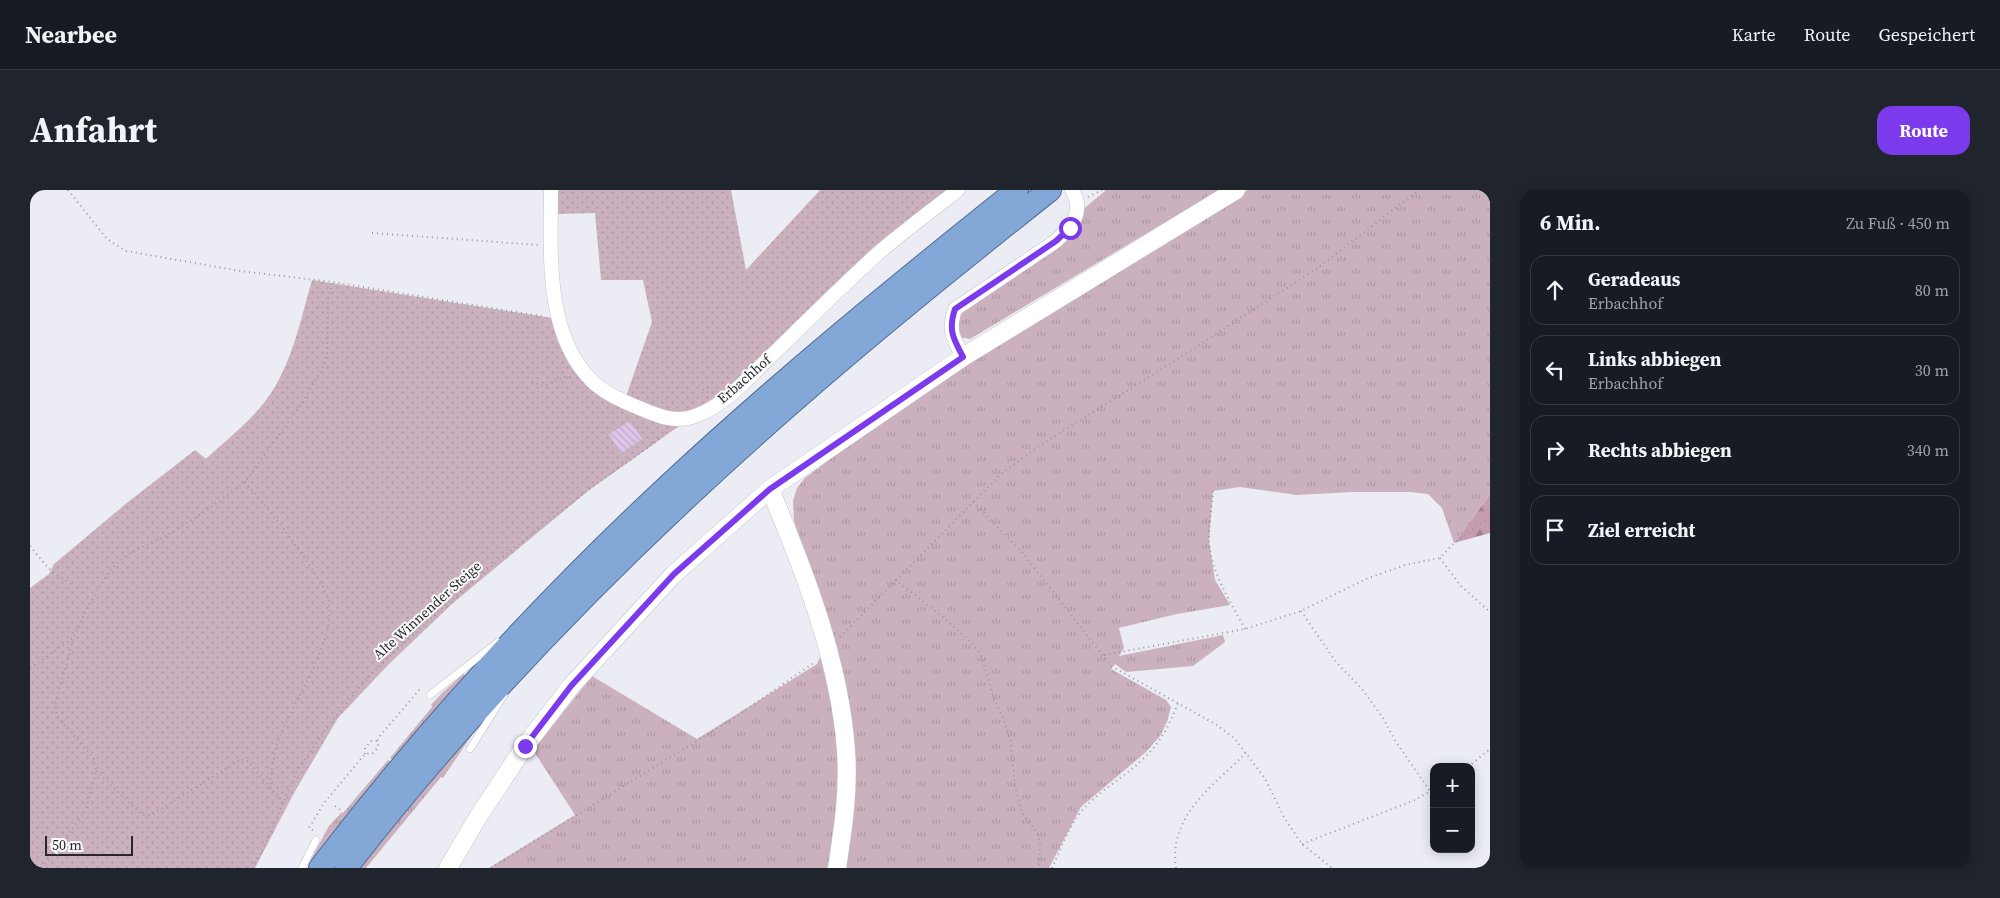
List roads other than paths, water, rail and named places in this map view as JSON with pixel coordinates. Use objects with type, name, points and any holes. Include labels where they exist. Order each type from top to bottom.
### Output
[{"type":"highway","points":[[320,868],[410,757],[525,630],[616,536],[710,447],[846,329],[1017,190]]},
{"type":"highway","points":[[346,868],[427,770],[510,676],[592,590],[646,537],[788,406],[864,341],[1049,191]]},
{"type":"street","name":"Erbachhof","points":[[551,190],[553,287],[558,319],[575,358],[592,381],[624,402],[675,420],[697,416],[730,395],[876,255],[958,190]]},
{"type":"street","points":[[448,868],[478,817],[525,746],[571,686],[674,574],[770,489],[963,357],[1236,190]]},
{"type":"street","points":[[963,357],[951,334],[951,320],[955,309],[1056,241],[1070,228],[1077,211],[1075,196]]},
{"type":"street","points":[[770,489],[795,548],[838,688],[846,753],[846,797],[837,868]]},
{"type":"lane","points":[[428,694],[501,640],[525,630]]},
{"type":"lane","points":[[470,749],[483,726],[502,700],[510,676]]},
{"type":"lane","points":[[302,868],[316,840]]}]
